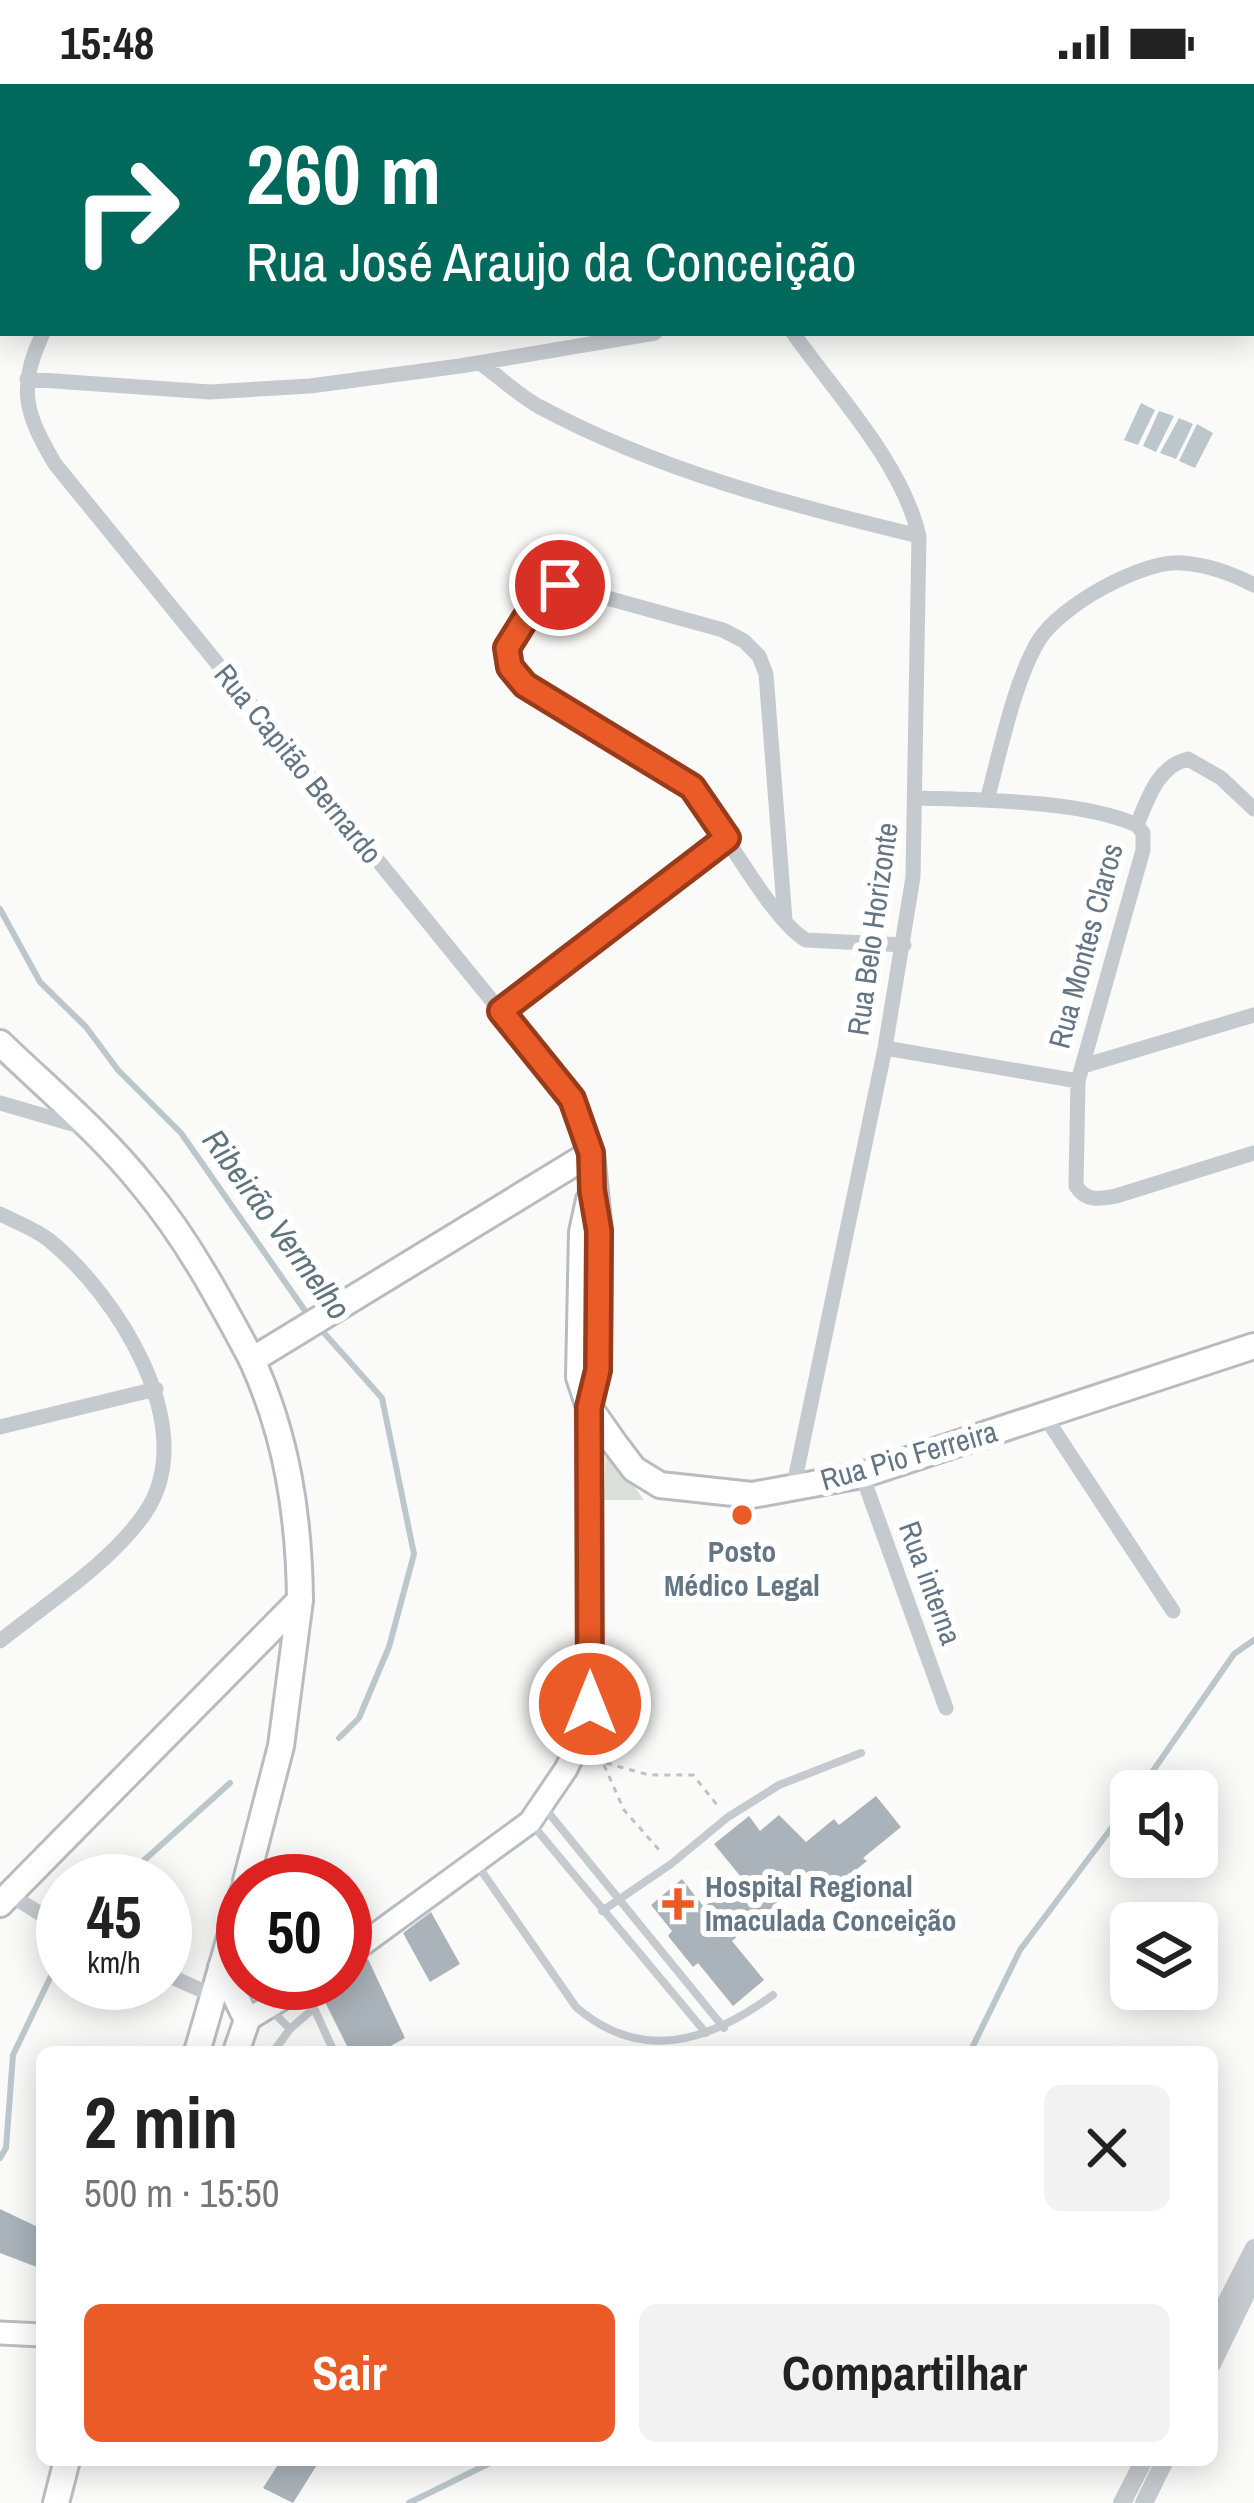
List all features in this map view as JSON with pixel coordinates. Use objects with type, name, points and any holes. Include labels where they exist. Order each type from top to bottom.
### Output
[{"type":"main road","points":[[0,1043],[92,1129],[145,1188],[206,1274],[252,1360],[284,1444],[299,1532],[300,1600],[281,1746],[253,1854]]},
{"type":"main road","name":"Rua Capitão Bernardo","points":[[372,1938],[536,1814],[583,1734],[590,1704],[589,1407],[598,1370],[599,1231],[591,1153]]},
{"type":"main road","points":[[252,1360],[591,1153]]},
{"type":"main road","name":"Rua Pio Ferreira","points":[[589,1407],[634,1469],[660,1485],[752,1495],[862,1475],[1254,1346]]},
{"type":"main road","points":[[5,1899],[300,1600]]},
{"type":"main road","points":[[200,2046],[216,1983]]},
{"type":"main road","points":[[255,2010],[258,2014]]},
{"type":"main road","points":[[239,2046],[264,2010]]},
{"type":"main road","points":[[0,2333],[36,2335]]},
{"type":"main road","points":[[56,2503],[65,2466]]},
{"type":"street","points":[[42,336],[27,379],[210,392],[310,386],[638,336]]},
{"type":"street","name":"Rua Belo Horizonte","points":[[794,1489],[885,1048],[913,877],[919,536],[896,472],[795,336]]},
{"type":"street","points":[[480,363],[536,406],[621,444],[789,505],[919,536]]},
{"type":"street","name":"Rua Capitão Bernardo","points":[[27,379],[26,404],[55,464],[572,1099],[591,1153]]},
{"type":"street","points":[[987,800],[1015,701],[1040,638],[1075,604],[1137,572],[1180,562],[1234,575],[1254,585]]},
{"type":"street","points":[[785,920],[766,674],[759,656],[723,630],[560,585],[542,592],[507,648],[510,667],[525,685],[692,787],[785,920],[806,940],[904,945]]},
{"type":"street","points":[[917,798],[987,800],[1120,817],[1137,825],[1152,788],[1174,762],[1188,758],[1221,778],[1254,809]]},
{"type":"street","name":"Rua Montes Claros","points":[[1137,825],[1143,833],[1143,850],[1081,1073],[1075,1174],[1082,1194],[1096,1199],[1116,1196],[1254,1153]]},
{"type":"street","points":[[501,1011],[727,838]]},
{"type":"street","points":[[885,1048],[1081,1073],[1254,1015]]},
{"type":"street","points":[[0,1103],[92,1129]]},
{"type":"street","points":[[0,1214],[47,1238],[125,1330],[156,1389],[164,1437],[160,1472],[147,1511],[109,1552],[0,1641]]},
{"type":"street","points":[[0,1427],[156,1389]]},
{"type":"street","points":[[1044,1415],[1173,1611]]},
{"type":"street","name":"Rua interna","points":[[862,1475],[946,1708]]},
{"type":"street","points":[[5,1899],[36,1914]]},
{"type":"street","points":[[192,1986],[212,1995]]},
{"type":"street","points":[[1218,2318],[1254,2248]]},
{"type":"street","points":[[1218,2352],[1254,2278]]},
{"type":"street","points":[[1122,2503],[1141,2466]]},
{"type":"street","points":[[1144,2503],[1162,2466]]},
{"type":"lane","points":[[602,1911],[779,1785],[861,1753]]},
{"type":"lane","points":[[536,1814],[618,1901],[724,2028]]},
{"type":"lane","points":[[536,1814],[602,1911],[707,2034]]},
{"type":"lane","points":[[476,1863],[558,1985],[595,2024],[617,2034],[656,2042],[707,2034],[773,1996]]},
{"type":"lane","points":[[278,2046],[314,2008],[331,2046]]},
{"type":"lane","points":[[258,2014],[290,2029]]},
{"type":"path","points":[[583,1734],[604,1762],[624,1810],[671,1864]]},
{"type":"path","points":[[604,1762],[649,1775],[693,1775],[728,1817]]},
{"type":"shaded area","points":[[1141,403],[1155,410],[1138,445],[1124,440]]},
{"type":"shaded area","points":[[1159,411],[1174,416],[1156,452],[1143,446]]},
{"type":"shaded area","points":[[1179,418],[1193,424],[1176,459],[1160,453]]},
{"type":"shaded area","points":[[1197,424],[1213,433],[1195,468],[1179,461]]},
{"type":"shaded area","points":[[606,1448],[644,1500],[604,1500]]},
{"type":"building","points":[[876,1796],[901,1827],[852,1873],[862,1886],[839,1904],[814,1874],[732,1941],[764,1980],[733,2006],[698,1963],[693,1967],[651,1905],[682,1879],[704,1907],[741,1877],[714,1844],[749,1816],[760,1831],[779,1815],[806,1842],[834,1819],[839,1825]]},
{"type":"building","points":[[431,1912],[460,1964],[430,1982],[403,1933]]},
{"type":"building","points":[[372,1968],[405,2038],[391,2046],[347,2046],[329,2010],[372,2010]]},
{"type":"building","points":[[0,2209],[36,2226],[36,2267],[0,2253]]},
{"type":"building","points":[[277,2466],[316,2466],[293,2503],[263,2488]]},
{"type":"waterway","name":"Ribeirão Vermelho","points":[[0,909],[40,982],[181,1133],[308,1315]]},
{"type":"waterway","name":"Ribeirão Vermelho","points":[[317,1325],[382,1398],[414,1554],[389,1647],[359,1718],[339,1738]]},
{"type":"waterway","points":[[1154,1770],[1234,1654],[1254,1640]]},
{"type":"waterway","name":"Ribeirão Vermelho","points":[[151,1854],[230,1783]]},
{"type":"waterway","points":[[973,2046],[1020,1950],[1110,1830]]},
{"type":"waterway","name":"Ribeirão Vermelho","points":[[0,2158],[6,2148],[13,2055],[36,2007]]},
{"type":"waterway","points":[[409,2503],[484,2466]]},
{"type":"place","name":"Posto Médico Legal","points":[[742,1515]]},
{"type":"place","name":"Hospital Regional Imaculada Conceição","points":[[678,1904]]},
{"type":"route","points":[[560,585],[542,592],[521,621],[507,648],[510,667],[525,685],[692,787],[727,838],[501,1011],[572,1099],[591,1153],[599,1231],[598,1370],[589,1407],[590,1704]]}]
